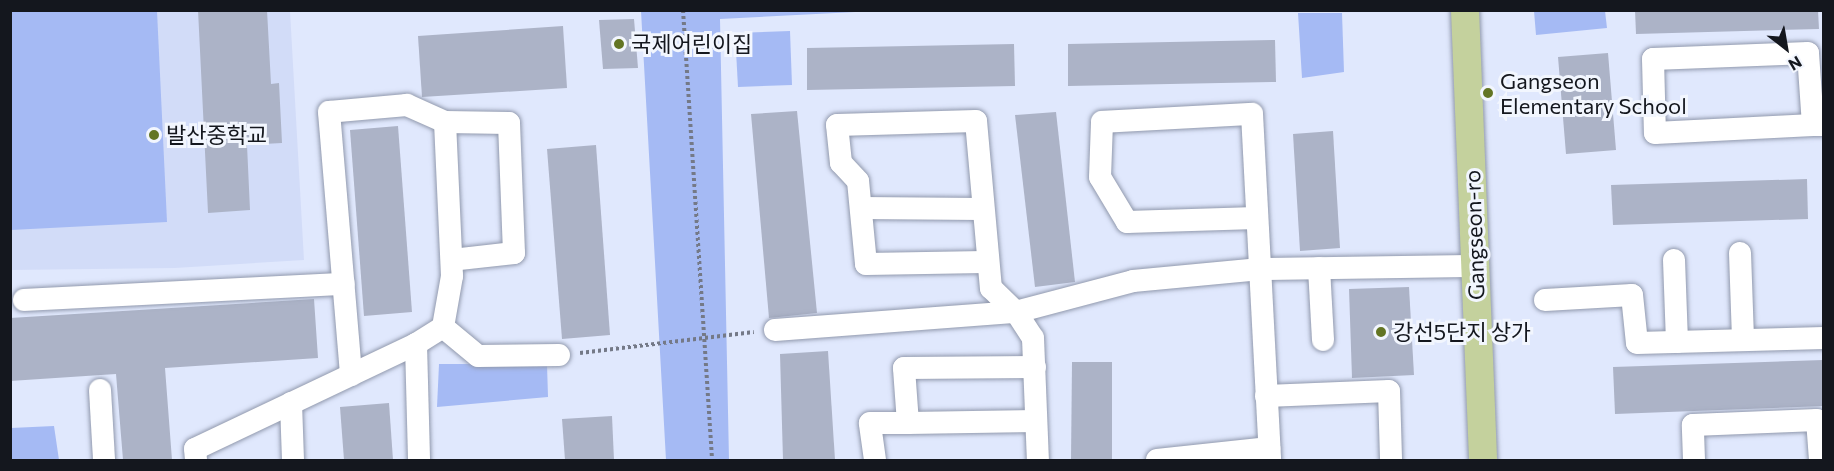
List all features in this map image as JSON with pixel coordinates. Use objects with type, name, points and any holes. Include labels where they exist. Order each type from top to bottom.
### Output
[{"type":"main road","name":"Gangseon-ro","points":[[1465,10],[1483,460]]},
{"type":"lane","points":[[1808,53],[1818,125],[1655,133],[1653,59],[1808,53]]},
{"type":"lane","points":[[351,375],[329,112],[407,105],[445,122],[509,123],[514,253],[452,260]]},
{"type":"lane","points":[[1156,460],[1270,454],[1252,114],[1102,122],[1100,177],[1127,222],[1256,218]]},
{"type":"lane","points":[[985,262],[866,264],[858,181],[841,163],[837,125],[976,121],[985,262],[991,288],[1017,312],[1033,338],[1038,460]]},
{"type":"lane","points":[[443,327],[452,260],[445,122]]},
{"type":"lane","points":[[861,208],[981,209]]},
{"type":"lane","points":[[1740,253],[1743,340]]},
{"type":"lane","points":[[1674,260],[1677,342]]},
{"type":"lane","points":[[775,330],[1017,312],[1133,281],[1260,269],[1475,266]]},
{"type":"lane","points":[[1319,268],[1323,340]]},
{"type":"lane","points":[[24,300],[344,284]]},
{"type":"lane","points":[[1545,300],[1632,295],[1637,343],[1824,338]]},
{"type":"lane","points":[[196,460],[195,449],[416,344],[443,327]]},
{"type":"lane","points":[[443,327],[478,356],[559,355]]},
{"type":"lane","points":[[416,344],[419,460]]},
{"type":"lane","points":[[908,423],[904,368],[1035,367]]},
{"type":"lane","points":[[100,390],[104,460]]},
{"type":"lane","points":[[1266,396],[1389,391],[1391,460]]},
{"type":"lane","points":[[291,403],[293,460]]},
{"type":"lane","points":[[1694,460],[1693,425],[1818,420],[1821,460]]},
{"type":"lane","points":[[875,460],[870,423],[1036,421]]},
{"type":"path","points":[[683,10],[712,460]]},
{"type":"path","points":[[559,355],[775,330]]},
{"type":"shaded area","name":"발산중학교","points":[[10,11],[290,11],[304,260],[175,268],[11,270]]},
{"type":"shaded area","points":[[10,11],[157,11],[167,222],[11,230]]},
{"type":"shaded area","points":[[641,11],[875,11],[720,19],[729,460],[666,460]]},
{"type":"shaded area","points":[[1534,11],[1605,11],[1607,28],[1536,35]]},
{"type":"shaded area","points":[[1298,13],[1342,13],[1344,72],[1302,78]]},
{"type":"shaded area","points":[[790,31],[792,85],[738,87],[735,33]]},
{"type":"shaded area","points":[[439,364],[547,364],[548,397],[437,407]]},
{"type":"shaded area","points":[[54,426],[59,460],[11,460],[11,428]]},
{"type":"building","points":[[198,10],[267,10],[271,84],[279,83],[282,143],[247,145],[250,210],[208,213]]},
{"type":"building","points":[[1635,10],[1818,10],[1819,29],[1636,34]]},
{"type":"building","name":"국제어린이집","points":[[634,19],[638,68],[603,69],[599,20]]},
{"type":"building","points":[[563,26],[567,88],[422,97],[418,36]]},
{"type":"building","points":[[1275,40],[1276,82],[1068,86],[1068,44]]},
{"type":"building","points":[[1014,44],[1015,86],[807,90],[807,48]]},
{"type":"building","points":[[1608,53],[1616,150],[1566,154],[1558,57]]},
{"type":"building","points":[[797,111],[817,313],[769,318],[751,114]]},
{"type":"building","points":[[1056,112],[1075,282],[1035,287],[1015,115]]},
{"type":"building","points":[[398,126],[412,312],[364,316],[350,130]]},
{"type":"building","points":[[1333,131],[1340,248],[1300,251],[1293,134]]},
{"type":"building","points":[[596,145],[610,335],[562,339],[547,149]]},
{"type":"building","points":[[1807,179],[1808,219],[1613,225],[1611,185]]},
{"type":"building","name":"강선5단지 상가","points":[[1409,287],[1414,375],[1352,378],[1349,289]]},
{"type":"building","points":[[314,299],[318,358],[165,368],[172,460],[123,460],[116,374],[10,381],[10,318]]},
{"type":"building","points":[[828,351],[835,460],[783,460],[780,354]]},
{"type":"building","points":[[1823,360],[1824,406],[1615,414],[1613,367]]},
{"type":"building","points":[[1072,362],[1112,362],[1112,460],[1071,460]]},
{"type":"building","points":[[389,403],[393,460],[344,460],[340,407]]},
{"type":"building","points":[[612,416],[614,460],[565,460],[562,419]]},
{"type":"place","name":"국제어린이집","points":[[619,44]]},
{"type":"place","name":"Gangseon Elementary School","points":[[1488,93]]},
{"type":"place","name":"발산중학교","points":[[154,135]]},
{"type":"place","name":"강선5단지 상가","points":[[1381,332]]}]
